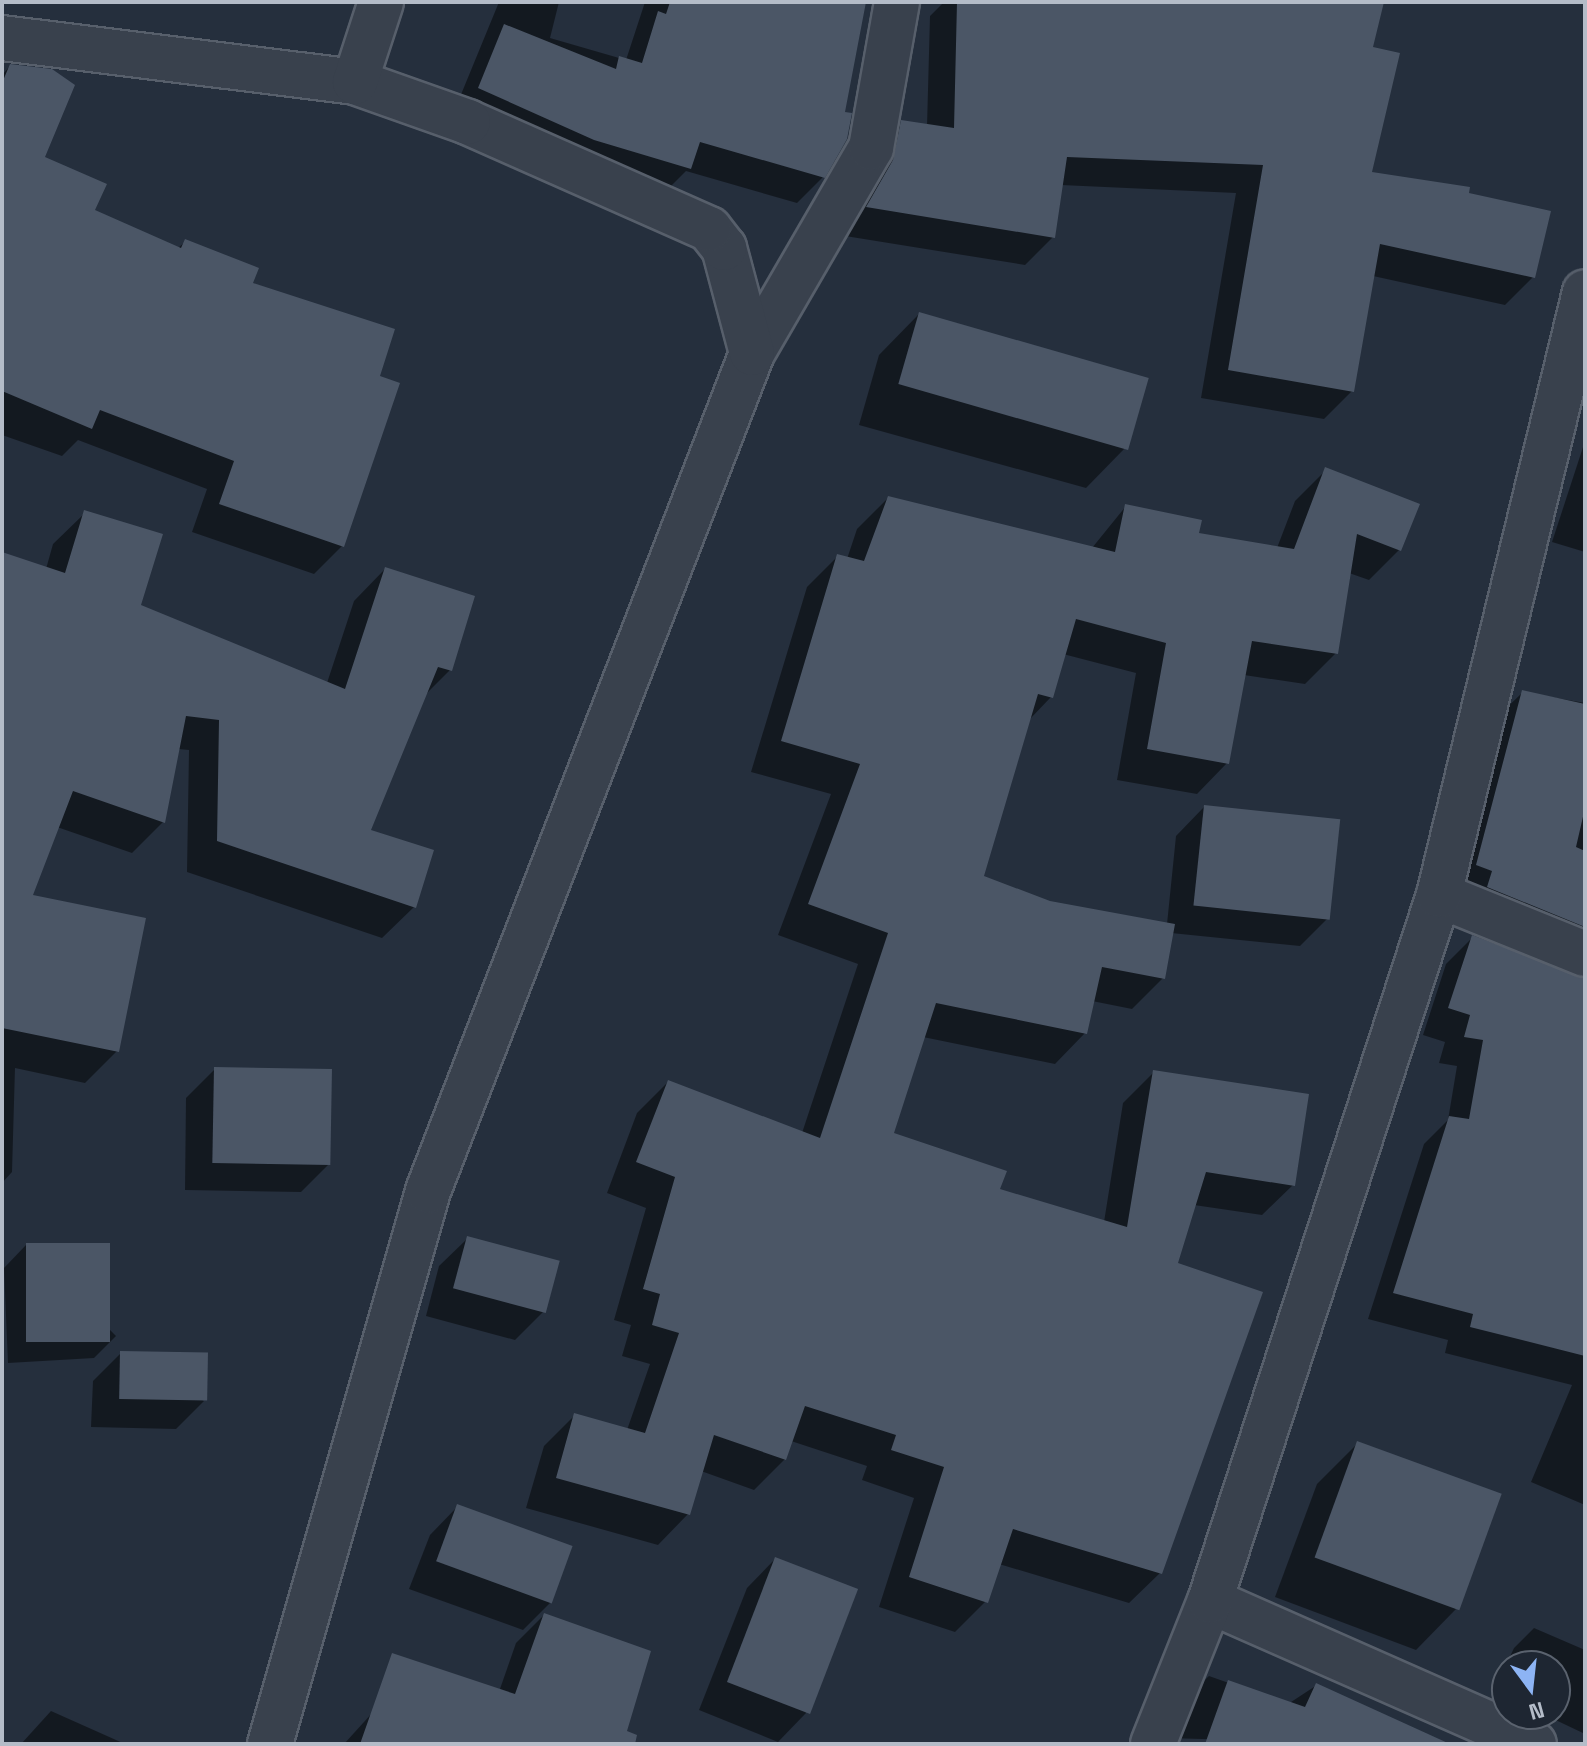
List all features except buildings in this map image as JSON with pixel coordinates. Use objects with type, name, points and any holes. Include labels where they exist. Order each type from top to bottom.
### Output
[{"type":"street","points":[[355,82],[381,2]]},
{"type":"street","points":[[270,1744],[428,1191],[752,353],[871,148],[897,2]]},
{"type":"street","points":[[2,38],[355,82],[468,122],[709,229],[724,248],[752,353]]},
{"type":"street","points":[[1153,1744],[1210,1601],[1439,895],[1585,292]]},
{"type":"street","points":[[1439,895],[1585,954]]},
{"type":"street","points":[[1210,1601],[1534,1744]]}]
